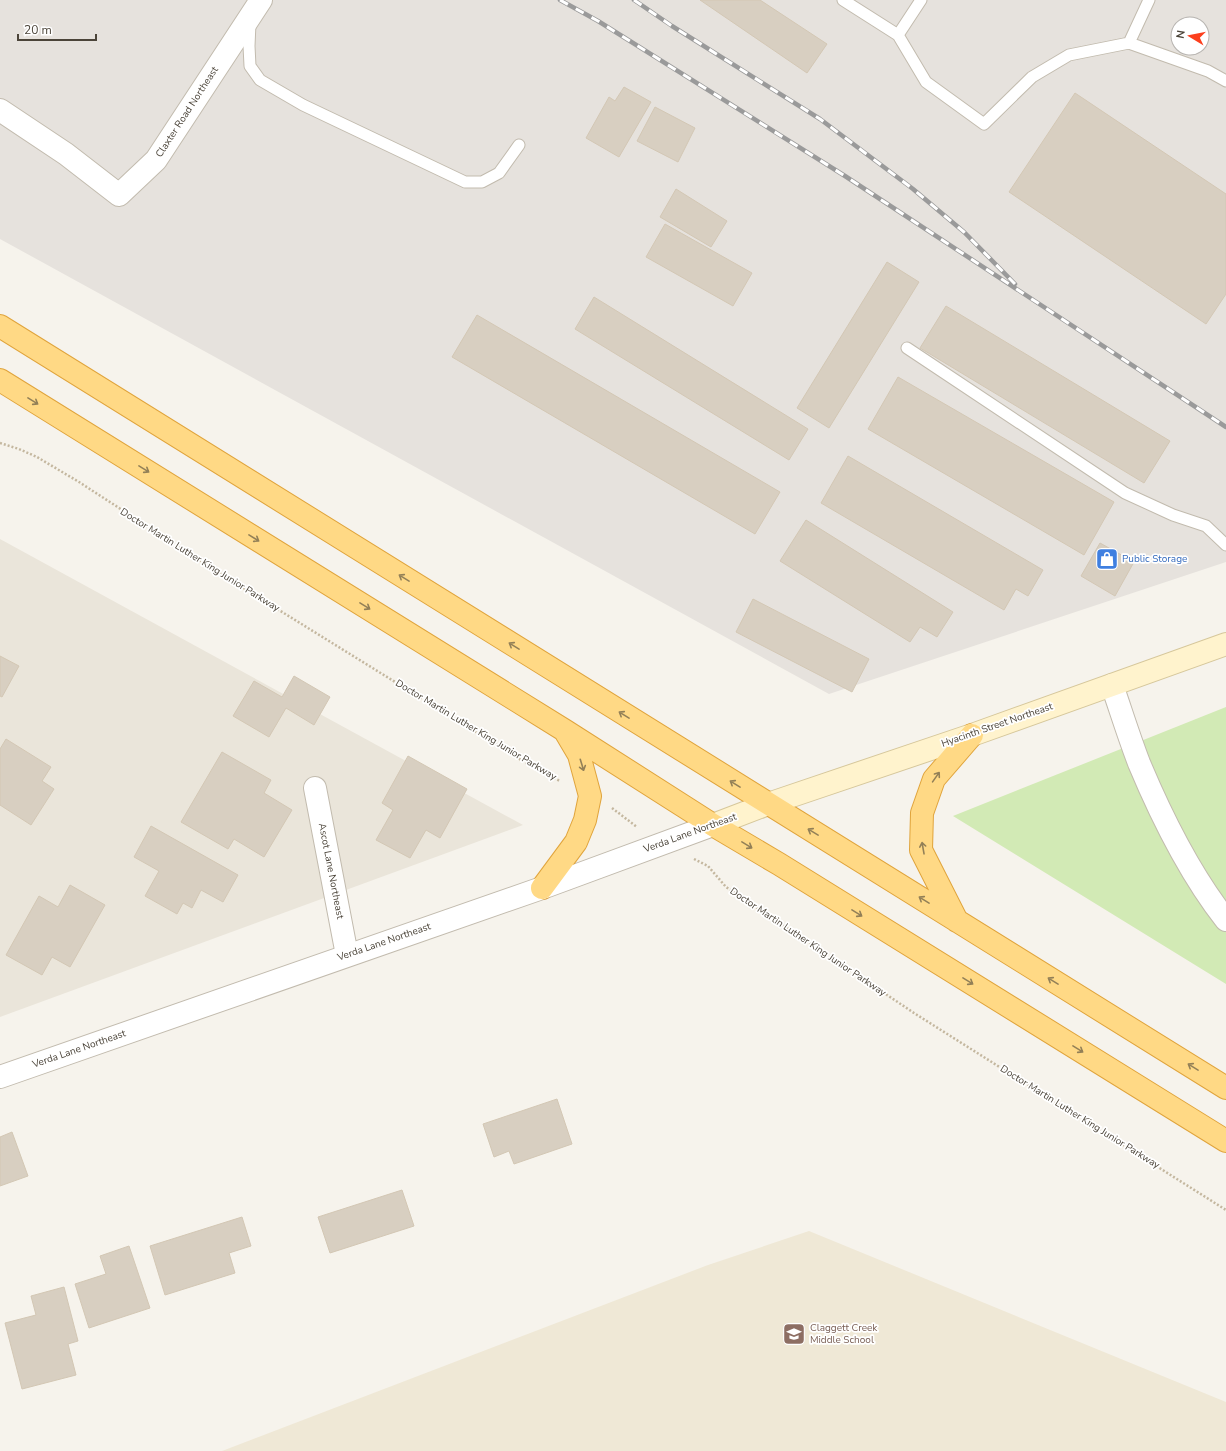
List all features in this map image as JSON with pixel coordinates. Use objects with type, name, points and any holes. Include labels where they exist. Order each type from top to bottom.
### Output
[{"type":"highway","points":[[0,326],[1226,1088]]},
{"type":"highway","points":[[0,380],[564,730],[713,825],[1226,1141]]},
{"type":"highway","points":[[542,888],[576,842],[585,820],[590,796],[579,755],[564,730]]},
{"type":"highway","points":[[957,921],[921,850],[922,813],[934,779],[972,735]]},
{"type":"main road","name":"Hyacinth Street Northeast","points":[[768,804],[972,735],[1226,644]]},
{"type":"main road","name":"Verda Lane Northeast","points":[[713,825],[768,804]]},
{"type":"street","name":"Claxter Road Northeast","points":[[0,110],[66,154],[119,195],[156,160],[256,8]]},
{"type":"street","points":[[1112,685],[1139,762],[1168,827],[1210,900],[1226,920]]},
{"type":"street","name":"Ascot Lane Northeast","points":[[315,788],[347,955]]},
{"type":"street","name":"Verda Lane Northeast","points":[[0,1077],[542,888],[713,825]]},
{"type":"lane","points":[[843,0],[898,35],[926,82],[984,124],[1032,77],[1069,55],[1129,43],[1208,71],[1226,81]]},
{"type":"lane","points":[[898,35],[921,0]]},
{"type":"lane","points":[[1129,43],[1149,0]]},
{"type":"lane","points":[[256,8],[249,46],[250,66],[260,80],[303,105],[465,182],[482,182],[499,173],[519,145]]},
{"type":"lane","points":[[907,348],[1125,493],[1173,515],[1206,526],[1226,545]]},
{"type":"path","name":"Doctor Martin Luther King Junior Parkway","points":[[0,443],[19,448],[79,482],[224,576],[534,768],[607,804],[630,823],[708,866],[726,887],[914,1013],[1226,1210]]},
{"type":"shaded area","points":[[0,0],[1226,0],[1226,562],[829,694],[0,239]]},
{"type":"shaded area","points":[[0,539],[523,825],[0,1017]]},
{"type":"shaded area","name":"Claggett Creek Middle School","points":[[809,1231],[1226,1402],[1226,1451],[222,1451],[708,1265]]},
{"type":"green space","points":[[1226,707],[1226,984],[953,816]]},
{"type":"building","points":[[700,0],[760,0],[827,44],[807,73]]},
{"type":"building","points":[[624,87],[651,102],[619,157],[586,138],[609,97],[615,101]]},
{"type":"building","points":[[1075,93],[1226,194],[1226,294],[1206,324],[1009,192]]},
{"type":"building","points":[[655,107],[695,128],[678,162],[637,141]]},
{"type":"building","points":[[676,189],[727,221],[711,247],[660,217]]},
{"type":"building","points":[[665,224],[752,273],[733,306],[646,257]]},
{"type":"building","points":[[887,262],[919,282],[829,428],[797,408]]},
{"type":"building","points":[[594,297],[808,429],[789,460],[575,329]]},
{"type":"building","points":[[946,306],[1170,441],[1144,483],[920,348]]},
{"type":"building","points":[[477,315],[780,492],[755,534],[452,357]]},
{"type":"building","points":[[898,377],[1114,502],[1084,555],[868,429]]},
{"type":"building","points":[[848,456],[1043,570],[1028,596],[1016,589],[1004,610],[821,503]]},
{"type":"building","points":[[806,520],[953,612],[937,637],[920,627],[910,642],[780,561]]},
{"type":"building","points":[[1100,543],[1134,562],[1115,596],[1081,576]]},
{"type":"building","points":[[753,599],[869,659],[852,692],[736,632]]},
{"type":"building","points":[[0,656],[19,666],[2,697],[0,696]]},
{"type":"building","points":[[294,676],[330,697],[314,725],[286,708],[269,737],[233,716],[254,681],[282,697]]},
{"type":"building","points":[[6,739],[51,767],[42,781],[54,789],[31,825],[0,805],[0,749]]},
{"type":"building","points":[[222,752],[271,780],[264,793],[292,810],[264,857],[234,839],[228,849],[181,822]]},
{"type":"building","points":[[408,756],[467,789],[440,838],[426,830],[410,858],[376,840],[393,810],[382,803]]},
{"type":"building","points":[[151,826],[238,875],[223,902],[201,890],[192,908],[183,903],[177,914],[145,896],[159,871],[134,857]]},
{"type":"building","points":[[70,885],[105,905],[70,967],[52,957],[42,975],[6,955],[39,896],[58,907]]},
{"type":"building","points":[[557,1099],[572,1144],[514,1164],[509,1151],[494,1157],[483,1124]]},
{"type":"building","points":[[12,1132],[28,1176],[0,1186],[0,1137]]},
{"type":"building","points":[[402,1190],[414,1226],[330,1253],[318,1217]]},
{"type":"building","points":[[242,1217],[251,1246],[229,1253],[235,1273],[165,1295],[150,1246]]},
{"type":"building","points":[[129,1246],[150,1308],[89,1328],[75,1284],[106,1274],[100,1256]]},
{"type":"building","points":[[64,1287],[78,1341],[68,1344],[76,1375],[22,1389],[5,1323],[36,1315],[31,1296]]},
{"type":"railway","points":[[560,0],[598,21],[845,176],[1226,427]]},
{"type":"railway","points":[[634,0],[672,26],[820,119],[913,189],[964,232],[1015,284]]},
{"type":"place","name":"Public Storage","points":[[1107,559]]},
{"type":"place","name":"Claggett Creek Middle School","points":[[794,1334]]}]
